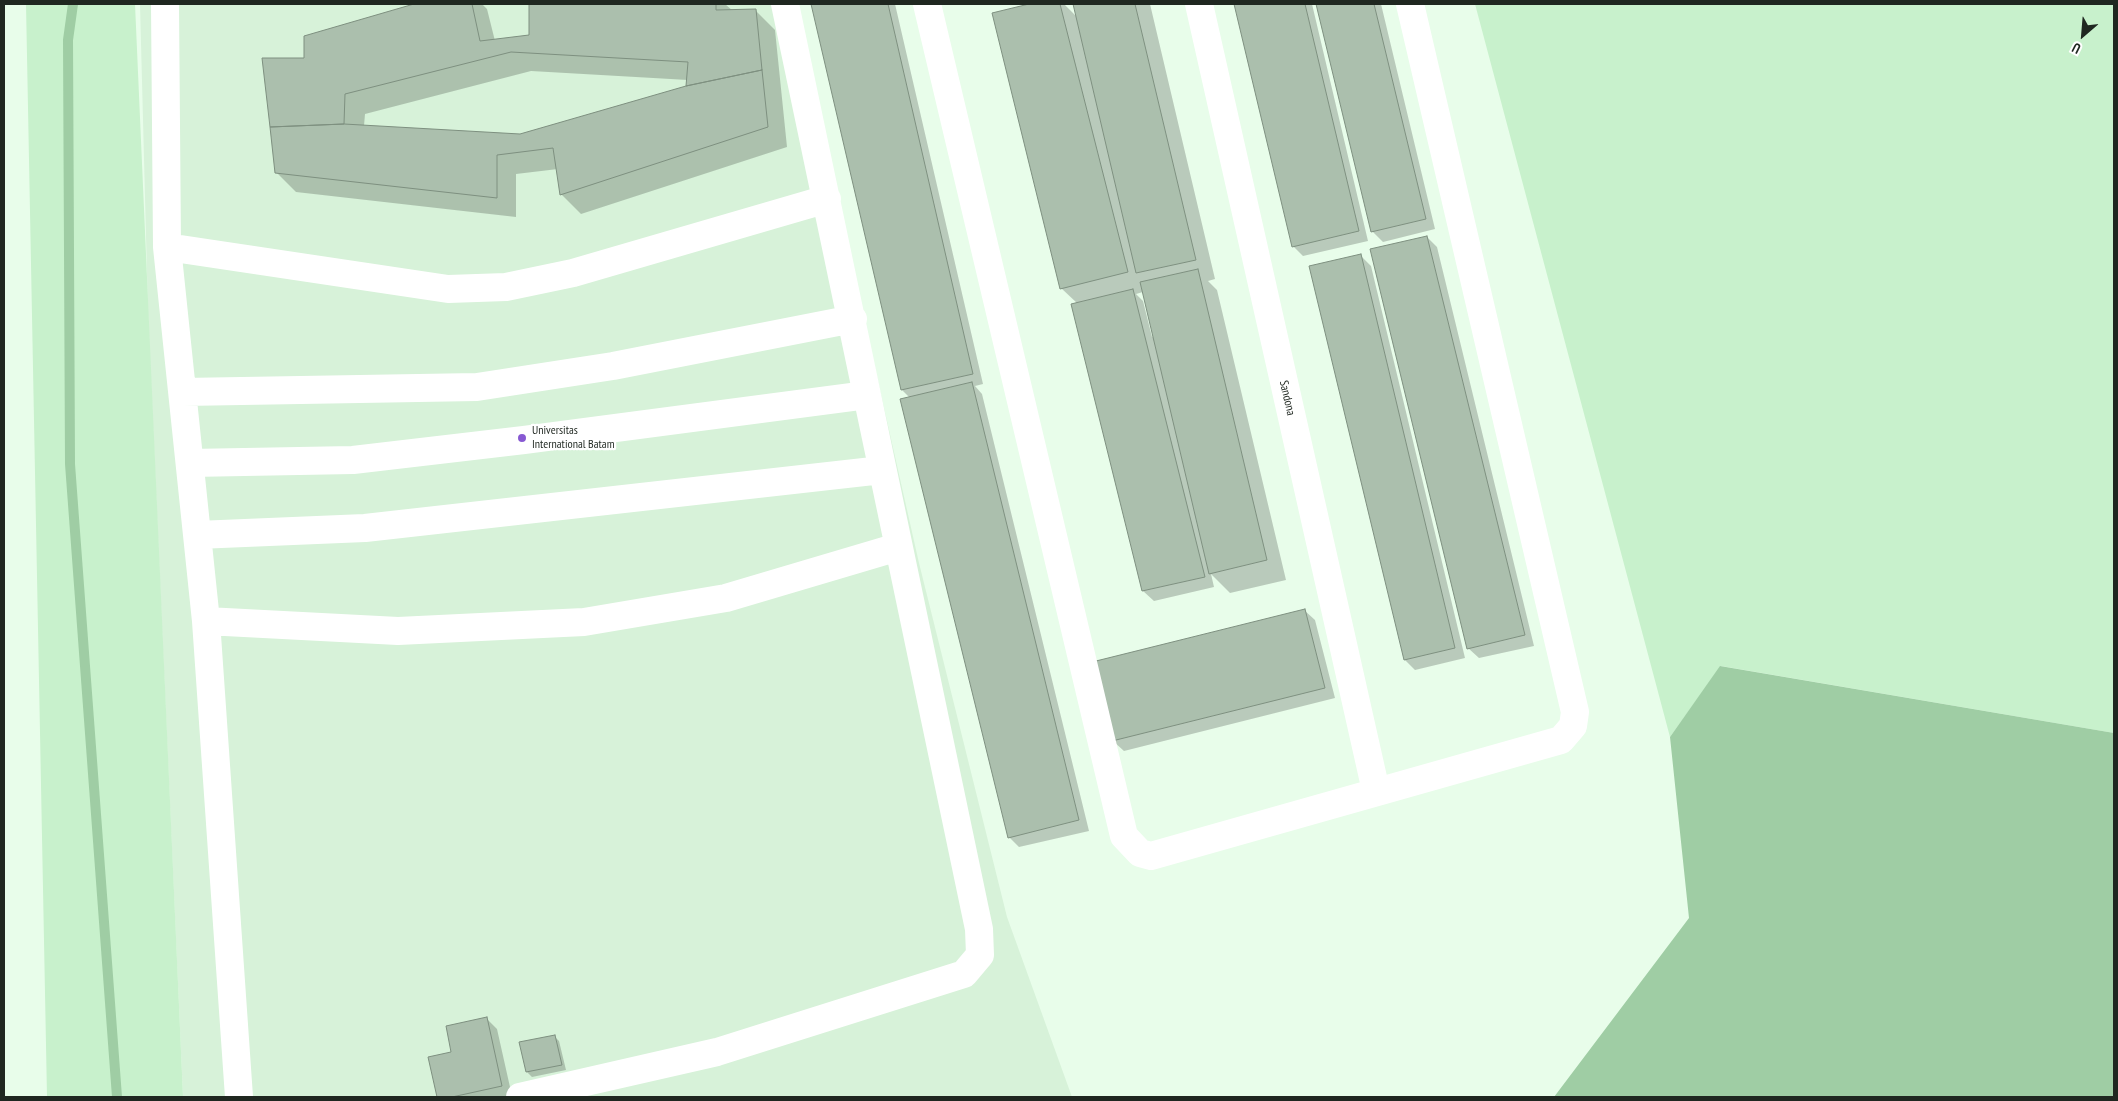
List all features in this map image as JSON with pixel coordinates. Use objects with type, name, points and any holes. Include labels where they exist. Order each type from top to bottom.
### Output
[{"type":"street","points":[[165,4],[167,247],[206,621],[239,1097]]},
{"type":"street","points":[[520,1097],[717,1052],[964,974],[980,955],[979,930],[882,470],[853,319],[785,4]]},
{"type":"street","points":[[927,4],[1124,836],[1140,853],[1151,856],[1561,740],[1573,726],[1576,712],[1410,4]]},
{"type":"street","name":"Sandona","points":[[1199,4],[1376,791]]},
{"type":"street","points":[[167,247],[448,289],[506,287],[573,273],[827,199]]},
{"type":"street","points":[[183,392],[477,387],[613,366],[853,319]]},
{"type":"street","points":[[190,464],[353,460],[524,440],[867,395]]},
{"type":"street","points":[[197,535],[364,528],[882,470]]},
{"type":"street","points":[[206,621],[398,631],[584,622],[726,598],[898,547]]},
{"type":"shaded area","points":[[26,4],[135,4],[183,1097],[47,1097]]},
{"type":"shaded area","name":"Universitas International Batam","points":[[140,4],[793,4],[919,563],[1007,917],[1072,1097],[183,1097],[148,313]]},
{"type":"shaded area","points":[[1475,4],[2114,4],[2114,733],[1721,666],[1670,737]]},
{"type":"shaded area","points":[[1720,666],[2114,733],[2114,1097],[1554,1097],[1689,918],[1670,737]]},
{"type":"building","points":[[414,4],[472,4],[480,41],[529,35],[529,4],[716,4],[716,10],[756,9],[762,70],[686,86],[688,62],[511,52],[345,94],[344,124],[270,127],[262,58],[304,58],[304,36]]},
{"type":"building","points":[[811,4],[888,4],[973,374],[901,390]]},
{"type":"building","points":[[1029,4],[1060,4],[1128,272],[1060,289],[992,13]]},
{"type":"building","points":[[1073,4],[1135,4],[1196,260],[1136,273]]},
{"type":"building","points":[[1234,4],[1305,4],[1359,231],[1292,247]]},
{"type":"building","points":[[1316,4],[1374,4],[1426,219],[1371,232]]},
{"type":"building","points":[[762,70],[768,127],[560,195],[553,148],[497,155],[497,198],[275,173],[270,127],[344,124],[520,134],[686,86]]},
{"type":"building","points":[[1427,236],[1525,635],[1467,649],[1370,249]]},
{"type":"building","points":[[1361,254],[1455,648],[1404,660],[1309,266]]},
{"type":"building","points":[[1198,269],[1267,560],[1209,574],[1140,282]]},
{"type":"building","points":[[1133,289],[1205,577],[1142,591],[1071,304]]},
{"type":"building","points":[[972,382],[1079,820],[1008,838],[900,399]]},
{"type":"building","points":[[1305,609],[1325,688],[1112,741],[1092,662]]},
{"type":"building","points":[[487,1017],[502,1086],[452,1097],[437,1097],[428,1057],[451,1052],[446,1026]]},
{"type":"building","points":[[555,1035],[562,1065],[526,1072],[519,1042]]},
{"type":"waterway","points":[[73,4],[68,40],[70,464],[117,1097]]},
{"type":"place","name":"Universitas International Batam","points":[[522,438]]}]
